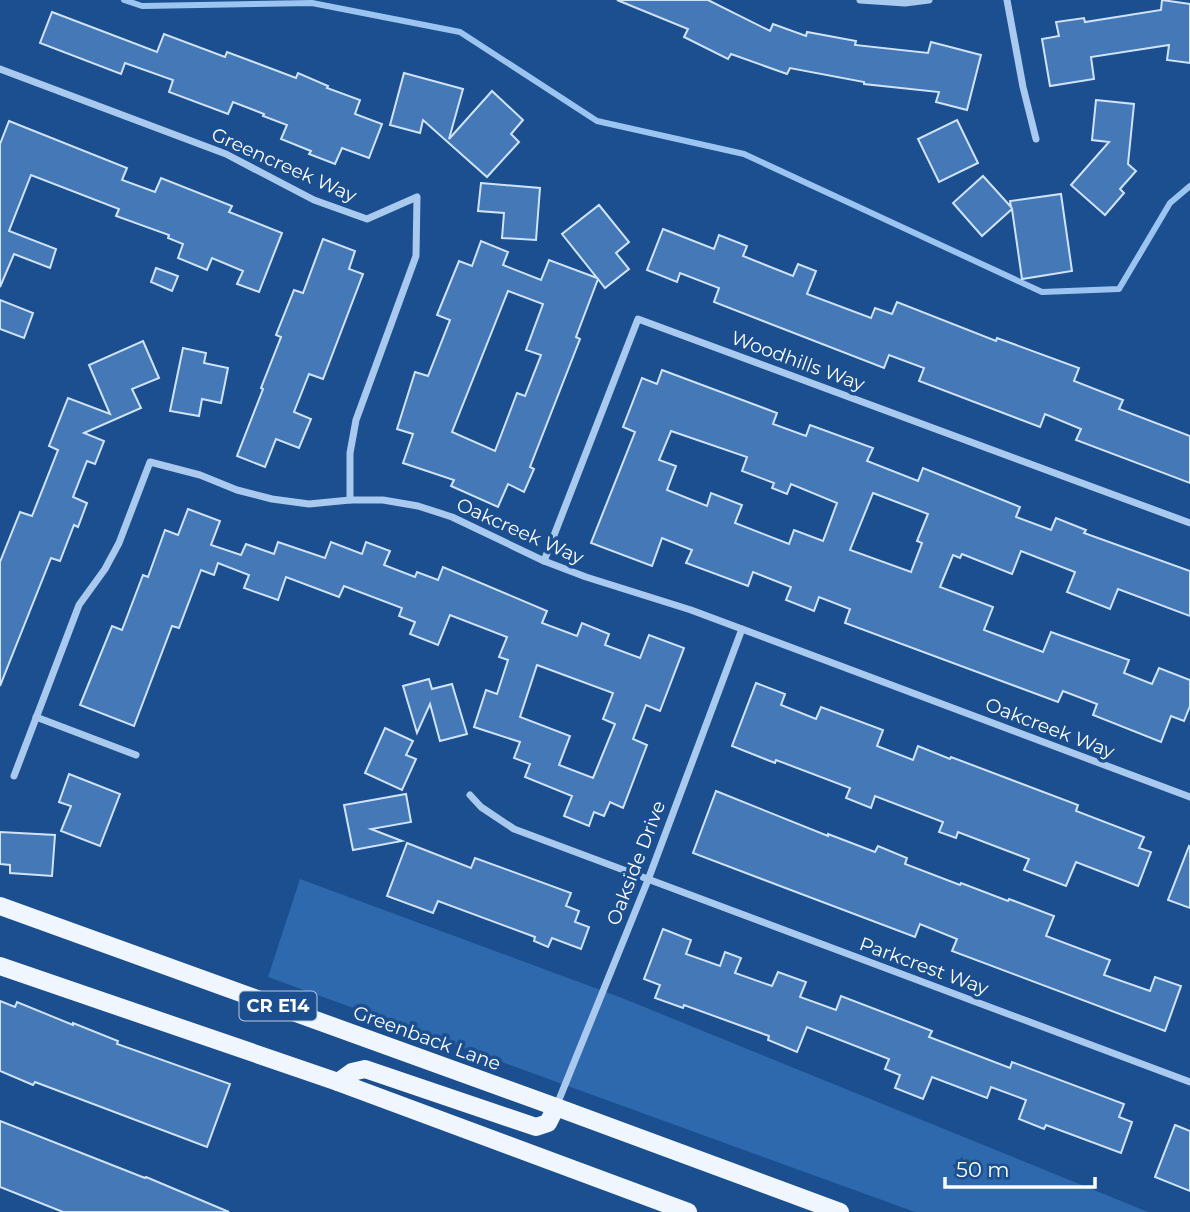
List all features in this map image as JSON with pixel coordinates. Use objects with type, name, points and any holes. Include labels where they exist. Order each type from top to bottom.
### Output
[{"type":"main road","name":"Greenback Lane","points":[[0,906],[839,1212]]},
{"type":"main road","name":"CR E14","points":[[0,966],[338,1082],[688,1212]]},
{"type":"main road","points":[[338,1082],[352,1072],[365,1069],[536,1127],[548,1123],[556,1107]]},
{"type":"street","points":[[860,0],[905,3],[929,0]]},
{"type":"street","points":[[1007,0],[1023,87],[1036,139]]},
{"type":"street","name":"Greencreek Way","points":[[0,69],[226,154],[314,200],[368,219],[416,197],[415,256],[356,420],[350,453],[349,500]]},
{"type":"street","name":"Woodhills Way","points":[[544,561],[638,319],[1190,523]]},
{"type":"street","name":"Oakcreek Way","points":[[14,776],[79,605],[105,569],[119,543],[150,462],[272,499],[309,504],[383,500],[440,513],[586,578],[691,610],[1190,797]]},
{"type":"street","name":"Oakside Drive","points":[[556,1107],[648,880],[742,629]]},
{"type":"street","points":[[36,716],[135,755]]},
{"type":"street","name":"Parkcrest Way","points":[[470,796],[481,807],[514,829],[1190,1082]]},
{"type":"shaded area","points":[[300,879],[622,998],[1148,1212],[915,1212],[268,977]]},
{"type":"building","points":[[617,0],[708,0],[770,31],[773,24],[806,36],[807,32],[856,41],[855,45],[928,53],[931,42],[981,55],[967,110],[936,102],[939,92],[864,84],[790,68],[787,74],[731,54],[728,59],[684,37],[688,29]]},
{"type":"building","points":[[1162,0],[1190,4],[1190,63],[1167,60],[1169,45],[1091,57],[1094,79],[1050,86],[1042,39],[1059,36],[1056,22],[1084,18],[1085,22],[1161,10]]},
{"type":"building","points":[[52,12],[157,52],[164,34],[225,57],[227,52],[296,78],[298,73],[328,86],[327,88],[360,100],[355,114],[382,124],[369,158],[342,148],[335,164],[281,139],[287,125],[263,116],[264,114],[233,102],[228,114],[169,92],[173,80],[125,63],[121,74],[40,43]]},
{"type":"building","points":[[404,73],[463,89],[449,139],[492,91],[523,120],[511,134],[519,142],[487,177],[423,120],[420,133],[390,125]]},
{"type":"building","points":[[1096,100],[1134,104],[1128,164],[1136,171],[1120,189],[1124,193],[1105,215],[1071,185],[1109,142],[1092,140]]},
{"type":"building","points":[[957,120],[978,163],[939,182],[918,139]]},
{"type":"building","points":[[9,121],[127,168],[122,180],[155,192],[161,178],[232,206],[229,212],[282,233],[259,292],[237,284],[243,271],[212,258],[207,270],[178,258],[183,244],[168,238],[169,235],[116,216],[119,209],[31,175],[9,231],[56,249],[50,268],[14,254],[0,287],[0,144]]},
{"type":"building","points":[[983,176],[1011,207],[1010,201],[1061,194],[1072,271],[1022,279],[1012,209],[982,236],[953,203]]},
{"type":"building","points":[[481,183],[540,188],[536,240],[502,238],[504,213],[478,211]]},
{"type":"building","points":[[599,205],[629,242],[616,253],[629,269],[605,288],[598,279],[576,337],[580,339],[530,467],[534,469],[524,492],[508,484],[498,507],[451,486],[454,480],[403,463],[413,434],[397,429],[415,372],[428,376],[450,320],[437,315],[459,261],[472,266],[481,241],[508,252],[503,265],[541,280],[549,260],[597,278],[562,234]],"holes":[[[508,291],[543,304],[526,350],[541,355],[525,396],[517,393],[495,451],[452,432]]]},
{"type":"building","points":[[663,229],[714,249],[719,235],[747,246],[743,256],[793,276],[798,264],[816,271],[807,294],[871,318],[875,308],[892,314],[897,302],[996,341],[997,338],[1079,368],[1074,381],[1123,400],[1119,409],[1190,436],[1190,483],[1076,440],[1081,429],[1045,414],[1040,427],[919,381],[924,368],[889,355],[884,368],[714,302],[719,288],[680,273],[677,282],[647,270]]},
{"type":"building","points":[[323,239],[355,251],[349,269],[363,274],[323,379],[309,374],[294,412],[311,419],[299,448],[276,439],[265,467],[237,456],[281,337],[276,335],[294,290],[303,293]]},
{"type":"building","points":[[156,268],[178,276],[172,291],[151,282]]},
{"type":"building","points":[[0,300],[33,313],[24,338],[0,329]]},
{"type":"building","points":[[143,341],[159,378],[132,389],[141,408],[84,433],[104,441],[95,464],[87,461],[73,497],[87,503],[78,527],[74,525],[60,561],[51,558],[0,686],[0,562],[20,512],[32,516],[58,450],[49,446],[68,398],[110,414],[89,365]]},
{"type":"building","points":[[183,348],[206,353],[204,363],[228,368],[221,403],[202,399],[199,416],[170,411]]},
{"type":"building","points":[[662,370],[777,413],[773,424],[806,436],[810,425],[873,448],[867,461],[918,481],[923,468],[1020,507],[1016,517],[1051,530],[1056,518],[1086,530],[1084,533],[1190,571],[1190,616],[1118,589],[1110,609],[1067,592],[1075,572],[1021,551],[1012,574],[962,554],[960,558],[953,555],[940,587],[993,607],[984,630],[1043,652],[1051,632],[1129,660],[1124,673],[1152,684],[1159,668],[1190,680],[1190,706],[1184,721],[1171,716],[1161,742],[1093,715],[1097,704],[1063,691],[1058,702],[845,623],[850,609],[819,597],[814,611],[786,600],[791,587],[753,572],[748,586],[686,563],[692,550],[662,538],[652,566],[591,543],[635,432],[623,427],[642,378],[657,384]],"holes":[[[671,431],[747,457],[742,471],[774,483],[772,488],[787,494],[791,484],[837,503],[823,541],[794,530],[789,544],[735,523],[742,505],[711,493],[707,506],[667,490],[676,466],[659,460]],[[873,493],[928,514],[917,541],[922,543],[911,572],[850,550]]]},
{"type":"building","points":[[188,509],[220,521],[211,545],[241,555],[246,544],[274,554],[278,542],[325,558],[331,542],[362,554],[366,542],[390,551],[384,565],[415,577],[417,572],[438,580],[443,567],[547,611],[542,623],[577,636],[582,623],[609,634],[605,645],[640,658],[649,635],[684,648],[660,711],[646,705],[633,739],[647,745],[623,808],[610,802],[604,816],[594,812],[589,826],[564,816],[572,796],[525,777],[530,764],[514,758],[520,742],[474,727],[486,690],[497,694],[508,660],[499,657],[507,637],[450,615],[438,645],[410,634],[415,622],[399,616],[402,608],[344,586],[339,597],[286,577],[278,600],[244,588],[249,575],[218,563],[214,575],[201,570],[179,628],[172,626],[134,726],[80,705],[112,626],[122,630],[143,575],[148,577],[165,530],[178,535]],"holes":[[[537,665],[613,693],[603,719],[615,724],[593,778],[559,765],[570,736],[520,717]]]},
{"type":"building","points":[[429,679],[432,689],[452,684],[467,734],[440,741],[430,704],[417,733],[403,686]]},
{"type":"building","points":[[756,683],[785,694],[781,705],[816,719],[821,707],[883,730],[877,746],[913,760],[918,746],[950,759],[951,757],[1078,805],[1076,811],[1144,837],[1139,848],[1151,852],[1138,886],[1076,862],[1066,886],[1024,870],[1029,859],[958,832],[956,838],[939,832],[943,822],[875,796],[871,808],[846,798],[850,788],[732,746]]},
{"type":"building","points":[[385,728],[413,741],[406,755],[416,759],[402,790],[365,773]]},
{"type":"building","points":[[69,774],[120,794],[100,846],[61,831],[71,806],[59,802]]},
{"type":"building","points":[[716,791],[875,852],[878,846],[907,858],[905,864],[1054,916],[1046,936],[1110,960],[1104,975],[1150,991],[1155,977],[1181,986],[1165,1031],[952,951],[957,939],[920,924],[915,937],[693,853]]},
{"type":"building","points":[[406,794],[411,822],[371,829],[402,841],[353,850],[344,805]]},
{"type":"building","points":[[0,832],[55,835],[52,876],[10,873],[10,865],[0,864]]},
{"type":"building","points":[[407,843],[471,868],[475,858],[571,893],[566,906],[579,911],[575,922],[589,927],[581,949],[552,938],[548,947],[534,941],[535,937],[438,901],[433,913],[387,896]]},
{"type":"building","points":[[1190,847],[1190,908],[1168,900]]},
{"type":"building","points":[[663,929],[691,940],[686,954],[720,966],[725,952],[741,958],[735,973],[772,986],[778,972],[806,982],[800,997],[836,1010],[841,996],[932,1031],[929,1037],[1010,1068],[1012,1062],[1124,1104],[1119,1117],[1132,1122],[1121,1153],[1046,1125],[1044,1129],[1019,1119],[1026,1100],[991,1087],[987,1098],[932,1077],[923,1099],[895,1088],[900,1075],[885,1069],[889,1059],[807,1027],[797,1052],[768,1040],[769,1036],[684,1005],[683,1008],[655,998],[660,985],[644,979]]},
{"type":"building","points":[[0,1001],[15,1007],[17,1002],[118,1041],[117,1044],[230,1084],[207,1147],[0,1071]]},
{"type":"building","points":[[0,1121],[229,1212],[63,1212],[0,1187]]},
{"type":"building","points":[[1175,1125],[1190,1131],[1190,1191],[1155,1177]]},
{"type":"waterway","points":[[124,0],[142,6],[312,3],[460,32],[597,121],[744,154],[1042,292],[1119,289],[1170,203],[1190,186]]}]
